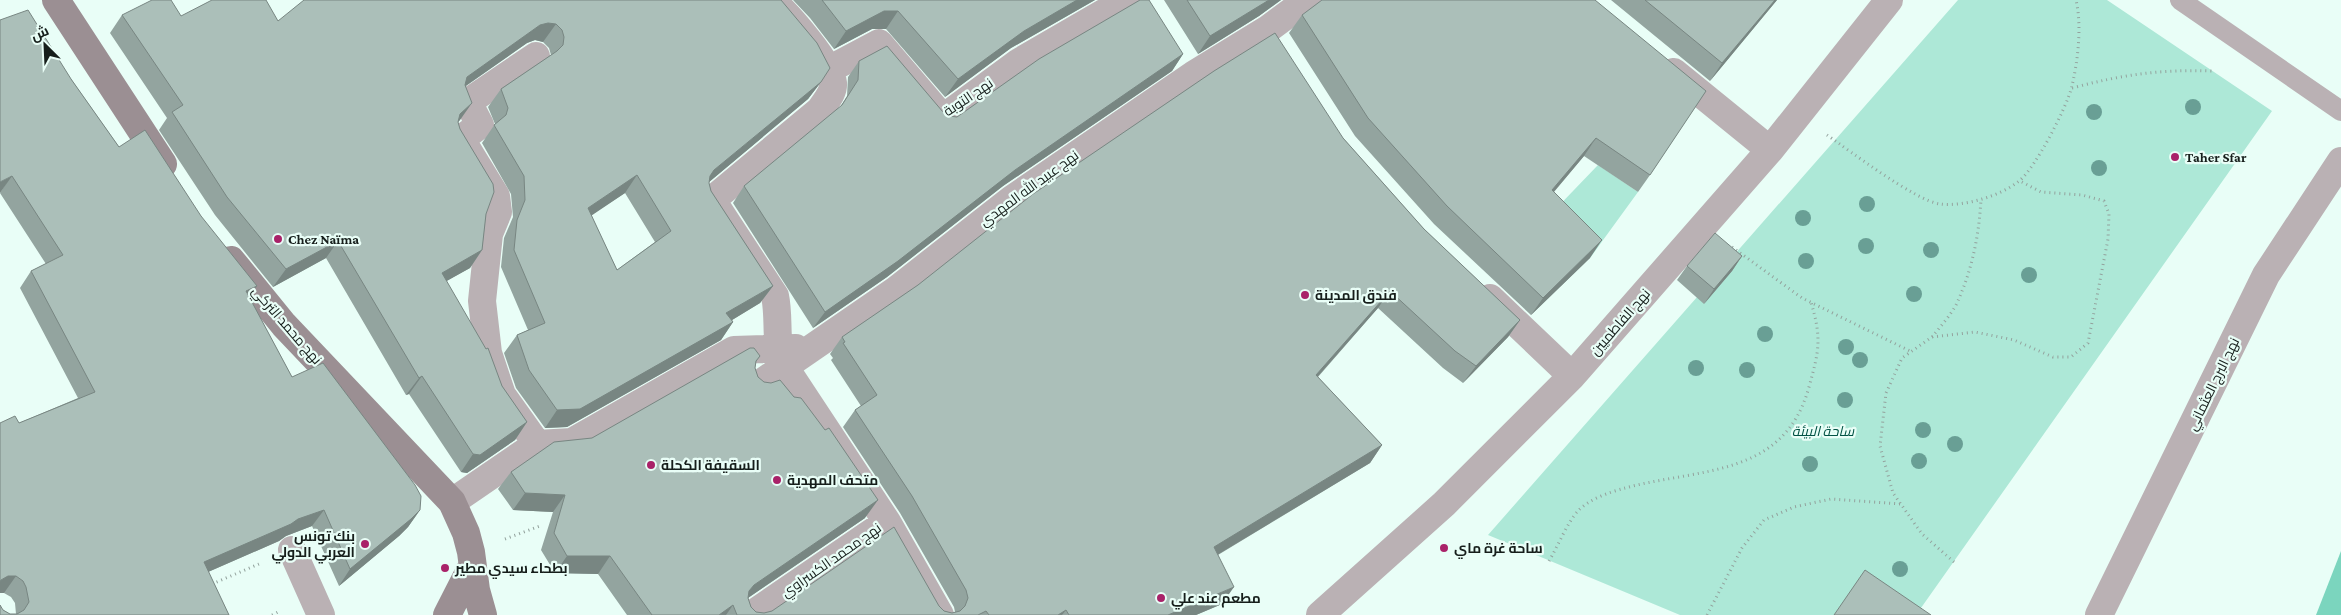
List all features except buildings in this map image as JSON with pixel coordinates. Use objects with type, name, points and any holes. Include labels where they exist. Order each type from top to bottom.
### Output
[{"type":"street","points":[[56,0],[175,182]]},
{"type":"street","points":[[772,0],[784,11],[830,69],[833,85],[829,98],[820,110],[712,200],[775,296],[781,357],[887,522],[940,615]]},
{"type":"street","name":"نهج عبيد الله المهدي","points":[[781,357],[810,348],[896,290],[1012,199],[1193,75],[1268,29],[1307,0]]},
{"type":"street","name":"نهج الفاطميين","points":[[1320,615],[1444,504],[1572,376],[1770,150],[1889,0]]},
{"type":"street","name":"نهج التوبة","points":[[830,69],[879,43],[943,118],[1018,62],[1141,3]]},
{"type":"street","points":[[1268,29],[1284,54]]},
{"type":"street","points":[[1177,50],[1193,75]]},
{"type":"street","points":[[536,56],[468,102],[480,125],[461,139],[496,196],[498,212],[489,234],[482,300],[488,353],[502,395],[537,444]]},
{"type":"street","points":[[1655,56],[1770,150]]},
{"type":"street","name":"نهج البرج العثماني","points":[[2099,615],[2266,276],[2341,161]]},
{"type":"street","name":"نهج محمد التركي","points":[[214,238],[284,325],[452,502],[466,532],[484,615]]},
{"type":"street","points":[[1472,282],[1572,376]]},
{"type":"street","points":[[452,502],[537,444],[572,442],[734,350],[781,357]]},
{"type":"street","points":[[758,385],[781,357]]},
{"type":"street","name":"نهج محمد الكسراوي","points":[[751,615],[887,522]]},
{"type":"street","points":[[292,550],[321,615]]},
{"type":"street","points":[[447,615],[472,566]]},
{"type":"lane","points":[[2180,0],[2341,111]]},
{"type":"path","points":[[1798,115],[1913,192],[1940,204],[1974,201],[2000,193],[2020,181],[2042,151],[2072,88],[2077,54],[2076,0]]},
{"type":"path","points":[[2072,88],[2118,76],[2175,69],[2212,71]]},
{"type":"path","points":[[1932,337],[1975,332],[2014,340],[2053,357],[2071,357],[2088,343],[2108,239],[2109,214],[2104,201],[2082,196],[2041,192],[2020,181]]},
{"type":"path","points":[[1954,562],[1922,534],[1893,493],[1880,446],[1886,393],[1902,358],[1932,337],[1955,307],[1973,259],[1980,225],[1981,199]]},
{"type":"path","points":[[1702,227],[1802,298],[1912,352]]},
{"type":"path","points":[[1549,561],[1578,511],[1607,493],[1646,482],[1711,471],[1754,458],[1782,440],[1804,404],[1819,350],[1817,322],[1811,302]]},
{"type":"path","points":[[1707,615],[1742,548],[1764,520],[1794,507],[1830,499],[1901,504]]},
{"type":"path","points":[[211,584],[292,550]]},
{"type":"green space","name":"ساحة البيئة","points":[[1958,0],[2107,0],[2272,111],[1916,615],[1680,615],[1488,535]]},
{"type":"green space","points":[[1598,165],[1638,192],[1590,258],[1548,217]]},
{"type":"shaded area","points":[[2341,551],[2341,615],[2316,615]]},
{"type":"place","name":"Taher Sfar","points":[[2175,157]]},
{"type":"place","name":"Chez Naïma","points":[[278,239]]},
{"type":"place","name":"فندق المدينة","points":[[1305,295]]},
{"type":"place","name":"السقيفة الكحلة","points":[[651,465]]},
{"type":"place","name":"متحف المهدية","points":[[777,480]]},
{"type":"place","name":"بنك تونس العربي الدولي","points":[[365,544]]},
{"type":"place","name":"ساحة غرة ماي","points":[[1444,548]]},
{"type":"place","name":"بطحاء سيدي مطير","points":[[445,568]]},
{"type":"place","name":"مطعم عند علي","points":[[1161,598]]}]
